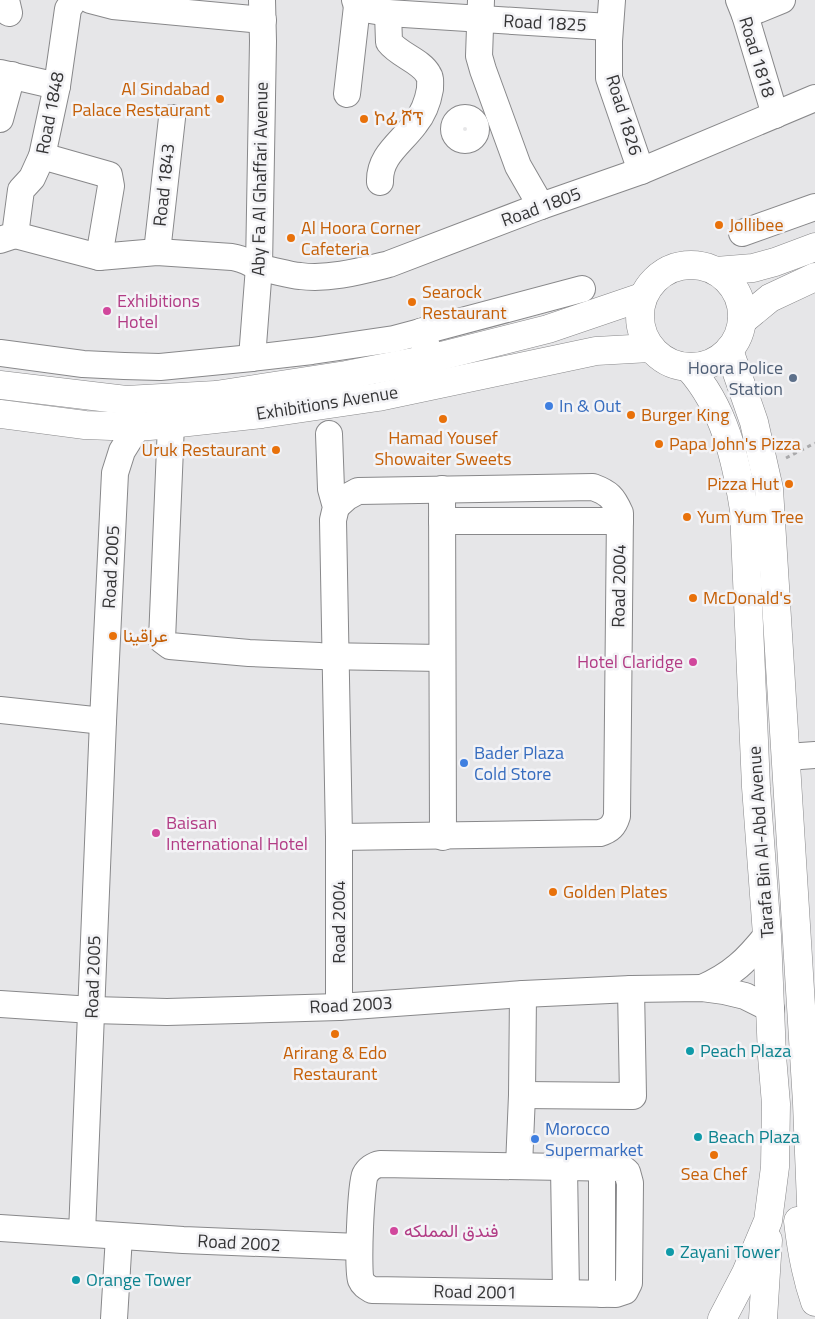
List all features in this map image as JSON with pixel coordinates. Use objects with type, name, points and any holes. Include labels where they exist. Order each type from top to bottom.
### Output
[{"type":"main road","points":[[716,270],[728,280],[736,292],[741,306],[742,321],[738,336],[730,350],[718,360],[704,366],[689,368],[674,365],[661,359],[650,348],[643,337],[639,324],[639,310],[642,297],[652,282],[665,271],[682,265],[699,265],[716,270],[753,268],[815,247]]},
{"type":"main road","points":[[742,321],[770,298],[815,278]]},
{"type":"main road","name":"Exhibitions Avenue","points":[[0,385],[110,398],[216,395],[346,375],[429,358],[548,329],[642,297]]},
{"type":"main road","points":[[422,332],[429,358]]},
{"type":"main road","name":"Exhibitions Avenue","points":[[0,414],[85,425],[138,427],[171,424],[262,414],[378,397],[596,351],[650,348]]},
{"type":"main road","name":"Tarafa Bin Al-Abd Avenue","points":[[730,350],[754,422],[769,489],[811,1101],[812,1228],[815,1241]]},
{"type":"main road","name":"Tarafa Bin Al-Abd Avenue","points":[[689,368],[710,396],[720,418],[739,476],[744,510],[756,787],[767,935],[776,1104],[775,1167],[768,1221],[740,1287],[722,1319]]},
{"type":"main road","points":[[811,1101],[800,1136],[797,1203],[800,1237],[806,1270],[815,1302]]},
{"type":"main road","points":[[763,1319],[768,1221]]},
{"type":"street","name":"Road 1848","points":[[7,238],[11,186],[32,178],[42,156],[57,86],[68,9],[74,0]]},
{"type":"street","points":[[90,0],[113,6],[263,10]]},
{"type":"street","name":"Road 1826","points":[[612,0],[609,27],[609,78],[642,171]]},
{"type":"street","points":[[742,8],[782,0]]},
{"type":"street","points":[[347,94],[370,7]]},
{"type":"street","points":[[370,7],[389,42],[424,69],[428,74],[430,84],[426,105],[416,124],[384,161],[380,182]]},
{"type":"street","name":"Road 1825","points":[[370,7],[481,10],[609,27]]},
{"type":"street","name":"Road 1818","points":[[742,8],[775,115]]},
{"type":"street","name":"Aby Fa Al Ghaffari Avenue","points":[[252,358],[260,267],[263,10]]},
{"type":"street","points":[[481,10],[479,56],[483,70],[518,166],[541,206]]},
{"type":"street","points":[[0,119],[6,74],[57,86]]},
{"type":"street","name":"Road 1805","points":[[260,267],[300,276],[338,275],[389,264],[541,206],[642,171],[815,98]]},
{"type":"street","points":[[426,105],[458,120]]},
{"type":"street","name":"Road 1843","points":[[157,252],[172,118]]},
{"type":"street","points":[[42,156],[109,175],[111,186],[99,257]]},
{"type":"street","points":[[742,233],[815,207]]},
{"type":"street","name":"Road 1843","points":[[7,238],[99,257],[157,252],[232,257],[243,259],[260,267]]},
{"type":"street","points":[[0,353],[84,364],[124,366],[160,366],[252,358],[394,339],[582,289]]},
{"type":"street","points":[[171,424],[162,640],[170,646],[249,653],[336,657],[442,658]]},
{"type":"street","name":"Road 2005","points":[[85,425],[99,434],[109,453],[116,473]]},
{"type":"street","name":"Road 2005","points":[[82,1234],[103,721],[116,473],[122,451],[138,427]]},
{"type":"street","name":"Road 2004","points":[[329,434],[332,489],[336,507],[334,520],[336,657],[343,837],[343,1007]]},
{"type":"street","name":"Road 2004","points":[[336,507],[346,497],[358,491],[592,487],[605,492],[615,500],[620,513],[617,816],[611,829],[600,833],[442,837],[343,837]]},
{"type":"street","points":[[442,489],[442,837]]},
{"type":"street","points":[[442,521],[620,521]]},
{"type":"street","points":[[0,710],[103,721]]},
{"type":"street","points":[[787,757],[815,755]]},
{"type":"street","name":"Road 2003","points":[[702,988],[736,970],[767,935]]},
{"type":"street","name":"Road 2003","points":[[0,1004],[92,1010],[166,1012],[343,1007],[523,994],[702,988],[745,996],[771,1010]]},
{"type":"street","points":[[522,1094],[633,1096],[631,989]]},
{"type":"street","points":[[519,1166],[523,994]]},
{"type":"street","name":"Road 2001","points":[[376,1165],[519,1166],[622,1168],[627,1172],[630,1183],[629,1283],[625,1291],[619,1294],[602,1294],[372,1290],[364,1285],[361,1280],[359,1247],[366,1172],[376,1165]]},
{"type":"street","points":[[564,1167],[566,1293]]},
{"type":"street","name":"Road 2002","points":[[0,1228],[265,1244],[359,1247]]},
{"type":"street","points":[[114,1319],[119,1236]]},
{"type":"path","points":[[764,469],[815,443]]},
{"type":"place","name":"Al Sindabad Palace Restaurant","points":[[220,99]]},
{"type":"place","name":"ኮፊ ሾፕ","points":[[364,119]]},
{"type":"place","name":"Jollibee","points":[[719,225]]},
{"type":"place","name":"Al Hoora Corner Cafeteria","points":[[291,238]]},
{"type":"place","name":"Searock Restaurant","points":[[412,302]]},
{"type":"place","name":"Exhibitions Hotel","points":[[107,311]]},
{"type":"place","name":"Hoora Police Station","points":[[793,378]]},
{"type":"place","name":"In & Out","points":[[549,406]]},
{"type":"place","name":"Burger King","points":[[631,415]]},
{"type":"place","name":"Hamad Yousef Showaiter Sweets","points":[[443,419]]},
{"type":"place","name":"Papa John's Pizza","points":[[659,444]]},
{"type":"place","name":"Uruk Restaurant","points":[[276,450]]},
{"type":"place","name":"Pizza Hut","points":[[789,484]]},
{"type":"place","name":"Yum Yum Tree","points":[[687,517]]},
{"type":"place","name":"McDonald's","points":[[693,598]]},
{"type":"place","name":"عراقينا","points":[[113,636]]},
{"type":"place","name":"Hotel Claridge","points":[[693,662]]},
{"type":"place","name":"Bader Plaza Cold Store","points":[[464,763]]},
{"type":"place","name":"Baisan International Hotel","points":[[156,833]]},
{"type":"place","name":"Golden Plates","points":[[553,892]]},
{"type":"place","name":"Arirang & Edo Restaurant","points":[[335,1034]]},
{"type":"place","name":"Peach Plaza","points":[[690,1051]]},
{"type":"place","name":"Beach Plaza","points":[[698,1137]]},
{"type":"place","name":"Morocco Supermarket","points":[[535,1139]]},
{"type":"place","name":"Sea Chef","points":[[714,1155]]},
{"type":"place","name":"فندق المملكه","points":[[394,1231]]},
{"type":"place","name":"Zayani Tower","points":[[670,1252]]},
{"type":"place","name":"Orange Tower","points":[[76,1280]]}]
